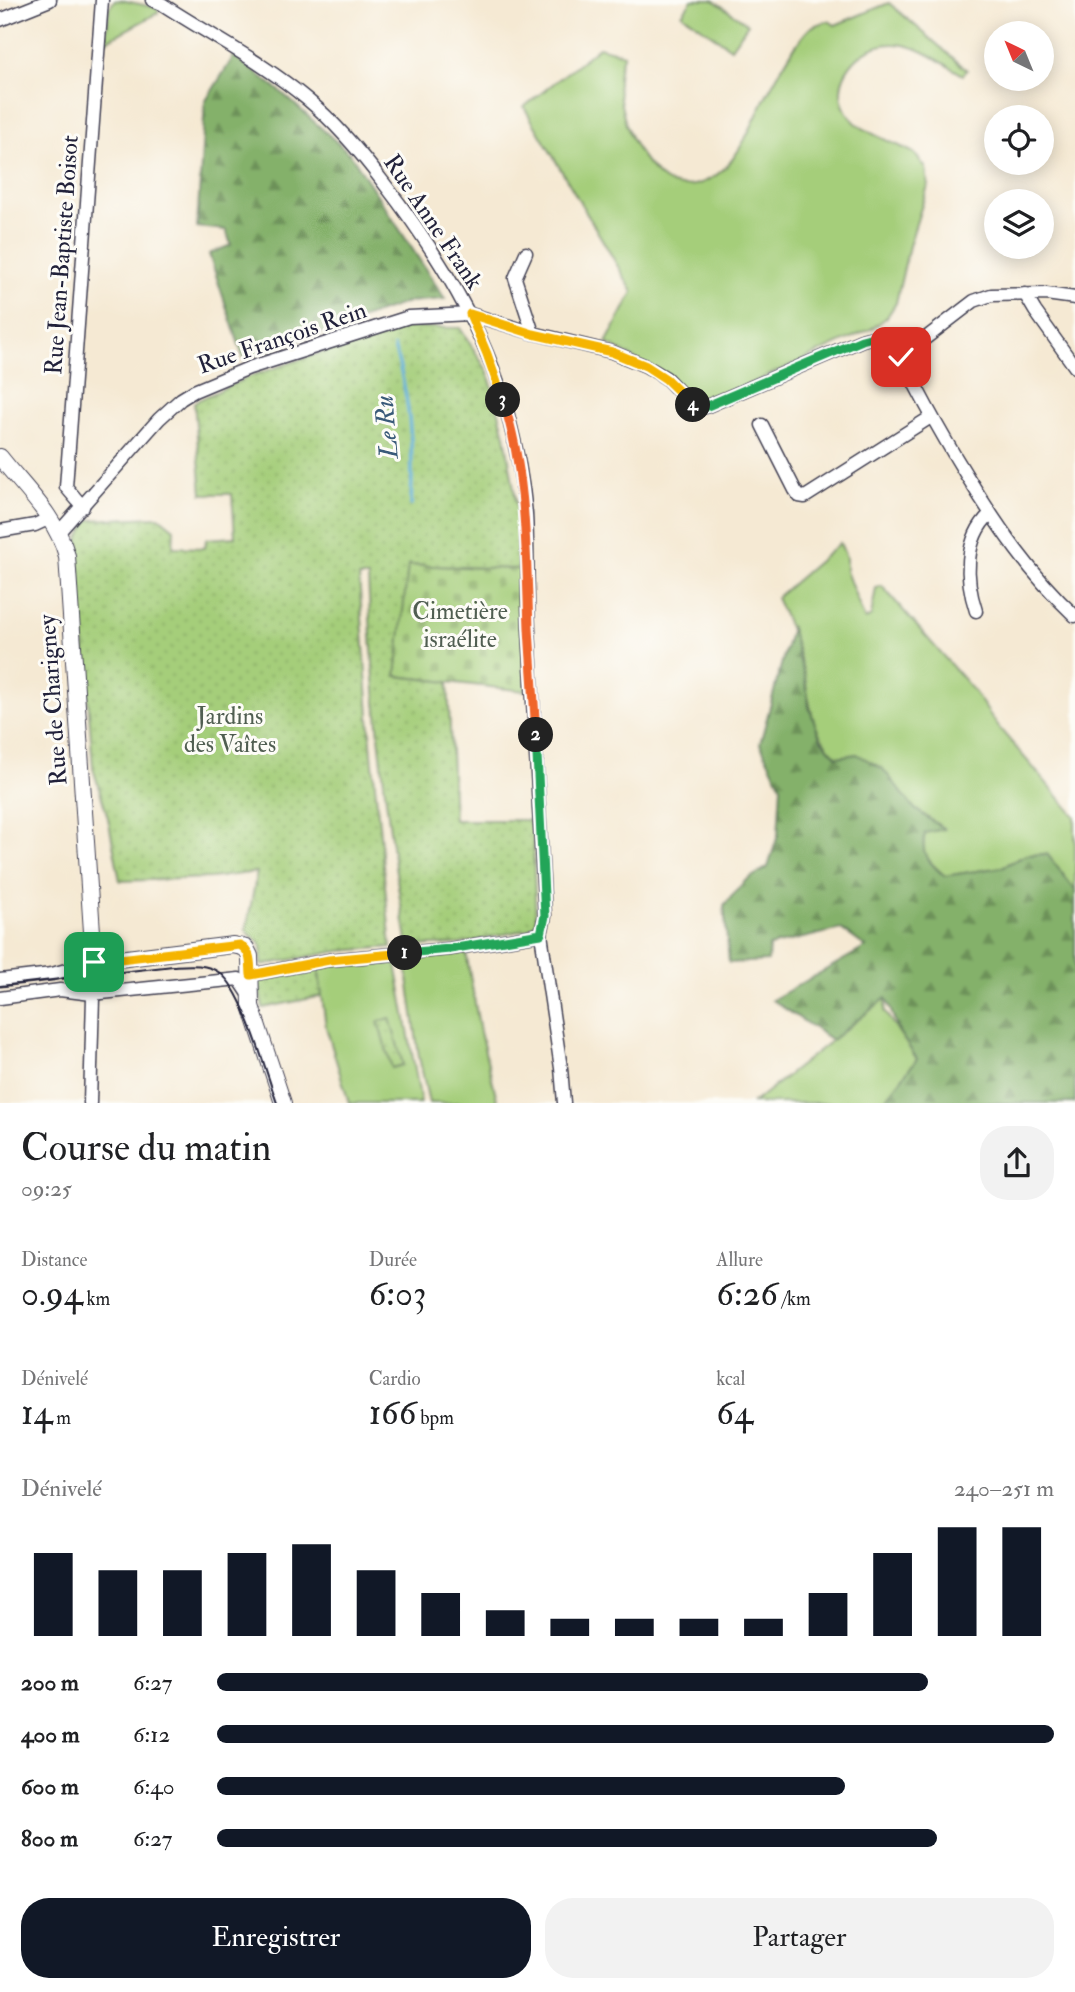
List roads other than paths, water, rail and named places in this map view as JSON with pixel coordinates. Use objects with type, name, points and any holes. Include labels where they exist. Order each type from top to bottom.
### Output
[{"type":"street","points":[[0,20],[50,0]]},
{"type":"street","name":"Rue Jean-Baptiste Boisot","points":[[83,508],[66,487],[102,0]]},
{"type":"street","name":"Rue Anne Frank","points":[[159,1],[286,82],[319,110],[365,158],[415,223],[470,314],[487,354],[507,414],[526,511],[529,630],[545,916],[541,934],[564,1103]]},
{"type":"street","points":[[526,253],[515,278],[533,334]]},
{"type":"street","points":[[1025,294],[1075,367]]},
{"type":"street","points":[[1075,298],[1025,294],[991,295],[974,301],[901,357],[931,417],[990,514],[1032,572],[1075,616]]},
{"type":"street","name":"Rue François Rein","points":[[55,525],[83,508],[159,419],[194,391],[249,368],[409,317],[470,314],[533,334],[612,352],[646,366],[666,379],[692,405],[705,407],[862,340],[880,335],[889,337],[895,343],[901,357]]},
{"type":"street","points":[[762,425],[795,490],[799,496],[804,497],[931,417]]},
{"type":"street","name":"Rue de Charigney","points":[[0,457],[55,525],[67,556],[94,962]]},
{"type":"street","points":[[976,611],[969,580],[969,558],[978,528],[990,514]]},
{"type":"street","points":[[0,531],[35,525],[55,525]]},
{"type":"street","points":[[251,975],[329,960],[450,949],[541,934]]},
{"type":"street","points":[[0,980],[52,974],[94,962],[240,945],[246,948],[250,956],[249,995]]},
{"type":"street","points":[[90,1103],[94,962]]},
{"type":"street","points":[[0,998],[60,990],[92,994],[239,979],[249,995],[284,1103]]},
{"type":"waterway","name":"Le Ru","points":[[394,347],[410,425],[411,505]]},
{"type":"tram line","points":[[0,986],[173,966],[197,965],[215,970],[229,982],[246,1014],[277,1103]]},
{"type":"park label","name":"Cimetière israélite","points":[[460,625]]},
{"type":"park label","name":"Jardins des Vaîtes","points":[[230,730]]}]
